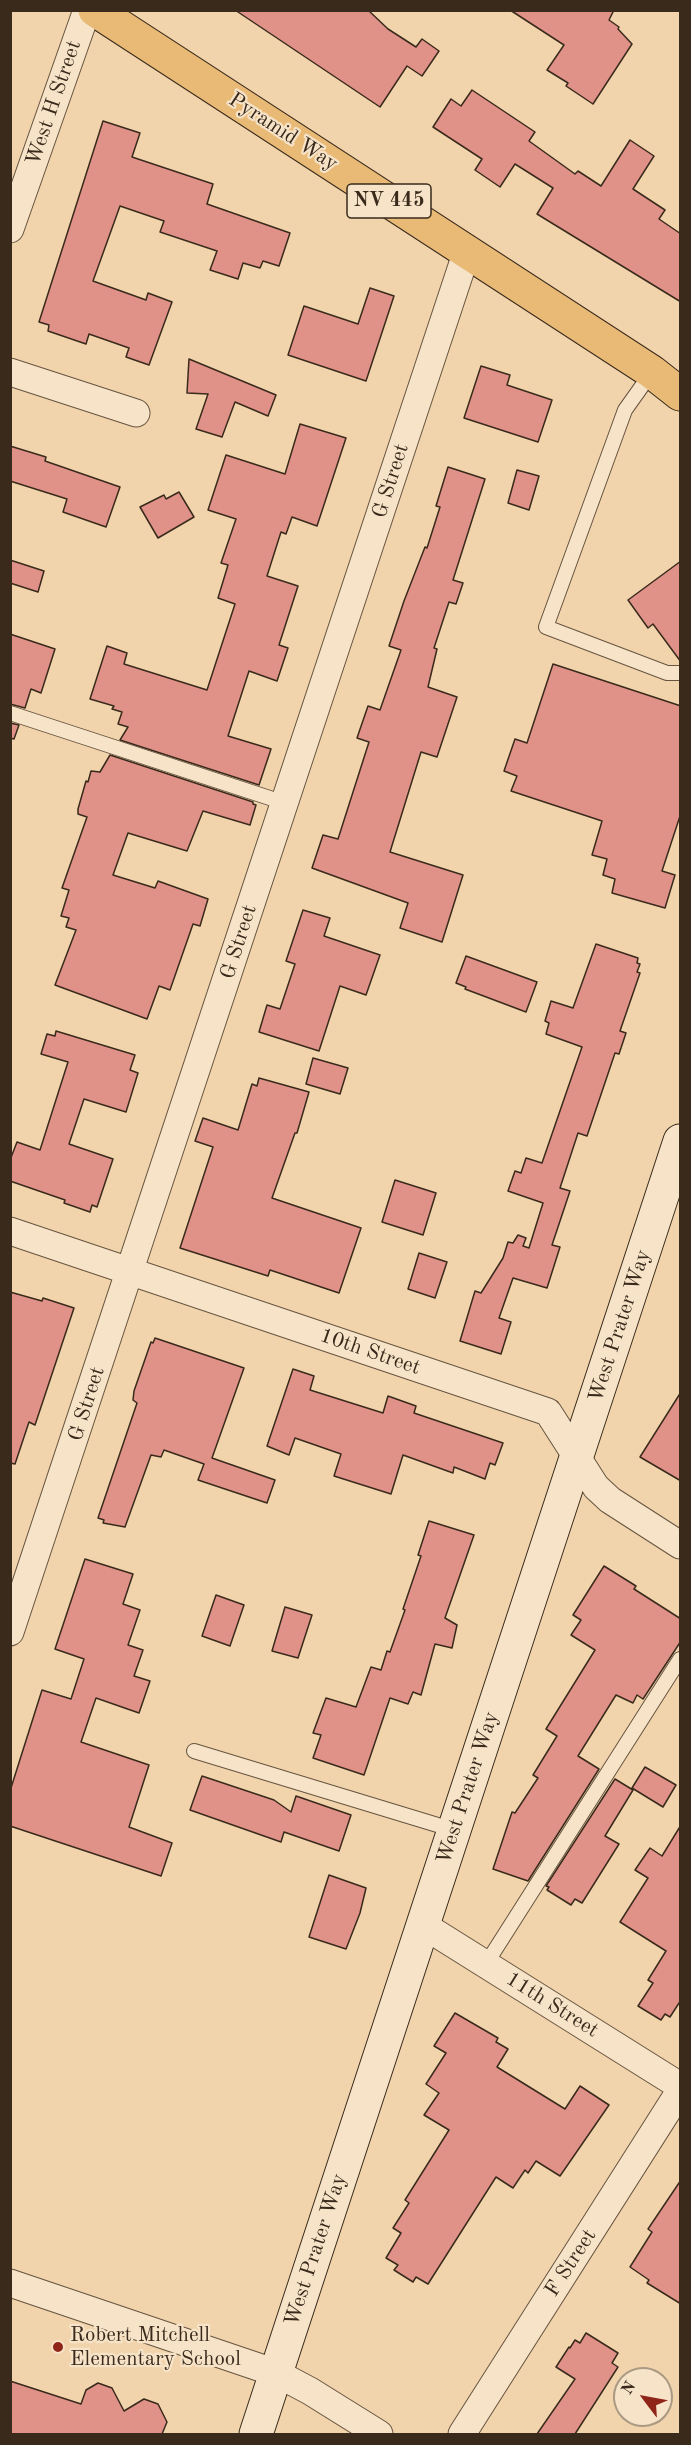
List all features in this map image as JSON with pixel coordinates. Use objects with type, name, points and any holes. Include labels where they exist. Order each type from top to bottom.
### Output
[{"type":"main road","name":"Pyramid Way","points":[[95,10],[652,372],[681,394]]},
{"type":"main road","name":"West Prater Way","points":[[256,2434],[681,1142]]},
{"type":"street","name":"West H Street","points":[[10,229],[87,10]]},
{"type":"street","name":"G Street","points":[[10,1632],[467,251]]},
{"type":"street","points":[[10,372],[136,412]]},
{"type":"street","name":"10th Street","points":[[10,1230],[548,1412],[596,1486],[610,1500],[681,1545]]},
{"type":"street","name":"11th Street","points":[[423,1925],[681,2086]]},
{"type":"street","name":"F Street","points":[[462,2434],[681,2091]]},
{"type":"street","points":[[10,2283],[276,2373],[310,2391],[379,2434]]},
{"type":"lane","points":[[652,372],[625,410],[546,627],[667,673],[681,673]]},
{"type":"lane","points":[[10,713],[285,803]]},
{"type":"lane","points":[[486,1964],[681,1659]]},
{"type":"lane","points":[[194,1751],[454,1830]]},
{"type":"building","points":[[235,10],[368,10],[388,29],[416,47],[422,39],[439,51],[422,76],[407,66],[380,107]]},
{"type":"building","points":[[510,10],[614,10],[609,20],[619,27],[618,29],[632,44],[593,104],[566,86],[568,83],[547,70],[564,45]]},
{"type":"building","points":[[472,90],[535,132],[529,141],[575,174],[578,171],[601,186],[630,140],[654,156],[633,189],[665,210],[659,219],[681,234],[681,302],[537,214],[553,188],[515,164],[500,187],[475,170],[482,159],[433,127],[451,99],[461,106]]},
{"type":"building","points":[[103,121],[140,133],[132,157],[213,184],[207,204],[290,233],[279,266],[263,261],[260,268],[243,263],[238,279],[210,270],[217,251],[160,232],[164,221],[120,206],[93,281],[146,300],[148,293],[172,302],[149,365],[126,357],[129,348],[89,334],[86,344],[48,331],[49,325],[39,322]]},
{"type":"building","points":[[370,288],[394,296],[366,381],[288,355],[304,306],[358,324]]},
{"type":"building","points":[[189,359],[276,395],[268,416],[235,402],[222,437],[196,429],[208,394],[187,393]]},
{"type":"building","points":[[481,366],[510,375],[507,385],[552,400],[538,442],[464,418]]},
{"type":"building","points":[[300,424],[346,438],[317,526],[292,517],[286,534],[281,532],[267,576],[298,586],[279,645],[288,648],[277,681],[249,671],[228,736],[271,749],[259,785],[120,740],[128,727],[118,724],[122,712],[112,709],[114,706],[90,699],[107,646],[127,653],[124,664],[207,690],[235,604],[218,598],[228,565],[221,563],[236,519],[208,510],[226,455],[285,474]]},
{"type":"building","points":[[10,446],[46,457],[45,461],[120,487],[106,527],[63,512],[67,499],[10,481]]},
{"type":"building","points":[[448,467],[485,479],[453,580],[463,583],[456,604],[449,602],[434,648],[437,649],[428,687],[457,697],[437,757],[421,752],[390,852],[463,875],[442,942],[400,928],[408,903],[312,868],[323,835],[338,839],[369,742],[357,738],[368,706],[380,710],[401,650],[389,646],[404,601],[425,547],[427,548],[440,507],[436,506]]},
{"type":"building","points":[[517,470],[539,476],[529,510],[508,503]]},
{"type":"building","points":[[179,492],[194,517],[158,538],[140,507],[164,495],[166,499]]},
{"type":"building","points":[[10,560],[44,571],[38,592],[10,583]]},
{"type":"building","points":[[681,561],[681,662],[653,624],[648,628],[628,600]]},
{"type":"building","points":[[10,634],[55,649],[41,693],[31,689],[25,708],[10,704]]},
{"type":"building","points":[[553,664],[681,706],[681,813],[662,871],[675,875],[665,908],[612,893],[615,879],[603,875],[607,859],[592,855],[602,821],[511,791],[517,776],[504,771],[515,739],[527,743]]},
{"type":"building","points":[[10,723],[19,725],[14,739],[10,738]]},
{"type":"building","points":[[110,755],[253,802],[256,805],[250,825],[203,811],[187,851],[128,833],[113,875],[155,888],[158,881],[208,899],[200,926],[193,924],[170,990],[159,986],[147,1019],[55,985],[76,930],[66,927],[69,918],[61,916],[69,890],[62,888],[87,817],[78,814],[78,809],[91,771],[100,772]]},
{"type":"building","points":[[303,910],[330,918],[324,936],[380,955],[366,995],[340,986],[319,1051],[259,1032],[267,1005],[280,1009],[295,964],[286,961]]},
{"type":"building","points":[[596,944],[638,958],[637,963],[640,964],[637,972],[640,973],[620,1031],[626,1033],[619,1054],[615,1053],[587,1136],[578,1133],[560,1188],[570,1191],[552,1245],[560,1247],[547,1288],[513,1278],[499,1318],[511,1322],[501,1354],[460,1341],[475,1291],[481,1293],[503,1258],[508,1242],[513,1243],[518,1235],[526,1238],[523,1246],[529,1248],[543,1203],[508,1191],[515,1171],[521,1173],[526,1158],[542,1163],[582,1047],[546,1034],[549,1023],[545,1021],[551,1001],[573,1008]]},
{"type":"building","points":[[466,956],[537,982],[526,1012],[465,989],[466,987],[456,983]]},
{"type":"building","points":[[56,1031],[135,1055],[130,1070],[138,1073],[126,1112],[84,1099],[69,1144],[113,1159],[97,1207],[92,1205],[90,1212],[64,1203],[65,1200],[10,1181],[10,1160],[17,1142],[40,1150],[68,1062],[41,1054],[47,1034],[55,1036]]},
{"type":"building","points":[[313,1058],[348,1068],[340,1094],[306,1084]]},
{"type":"building","points":[[259,1078],[309,1092],[297,1133],[295,1133],[272,1198],[361,1228],[339,1293],[270,1270],[268,1276],[180,1248],[213,1147],[195,1141],[203,1118],[238,1130],[252,1084],[257,1086]]},
{"type":"building","points":[[395,1180],[436,1193],[423,1235],[382,1222]]},
{"type":"building","points":[[419,1253],[447,1262],[435,1298],[408,1289]]},
{"type":"building","points":[[10,1292],[42,1301],[43,1298],[74,1308],[35,1425],[29,1422],[15,1464],[10,1463]]},
{"type":"building","points":[[155,1338],[244,1368],[212,1458],[275,1480],[267,1503],[198,1480],[204,1464],[164,1450],[161,1457],[151,1455],[125,1527],[103,1523],[104,1520],[98,1518],[137,1403],[133,1400],[134,1391],[151,1342],[153,1343]]},
{"type":"building","points":[[293,1369],[314,1376],[310,1390],[383,1413],[388,1396],[416,1406],[414,1413],[503,1443],[495,1465],[490,1463],[485,1479],[454,1467],[453,1473],[403,1455],[391,1494],[334,1476],[341,1454],[295,1438],[289,1455],[267,1446]]},
{"type":"building","points":[[681,1392],[681,1481],[640,1457]]},
{"type":"building","points":[[429,1521],[474,1535],[445,1618],[457,1625],[452,1648],[435,1644],[421,1695],[413,1692],[408,1704],[390,1698],[364,1775],[313,1758],[321,1735],[313,1733],[326,1698],[356,1707],[371,1667],[381,1670],[387,1651],[390,1652],[405,1610],[403,1609],[421,1556],[418,1555]]},
{"type":"building","points":[[85,1559],[133,1574],[123,1604],[140,1610],[128,1645],[143,1650],[134,1676],[150,1681],[139,1713],[96,1698],[81,1742],[149,1765],[129,1827],[172,1843],[161,1876],[10,1826],[10,1791],[42,1690],[71,1699],[84,1659],[55,1649]]},
{"type":"building","points":[[604,1566],[636,1586],[634,1589],[681,1619],[681,1641],[643,1699],[637,1695],[633,1703],[616,1695],[578,1756],[599,1769],[528,1881],[493,1869],[512,1812],[515,1813],[538,1778],[533,1775],[557,1736],[546,1729],[595,1650],[571,1635],[581,1620],[573,1615]]},
{"type":"building","points":[[216,1595],[244,1605],[230,1646],[202,1636]]},
{"type":"building","points":[[285,1607],[312,1615],[298,1658],[272,1651]]},
{"type":"building","points":[[645,1767],[676,1785],[663,1807],[632,1788]]},
{"type":"building","points":[[202,1776],[274,1800],[291,1812],[296,1796],[351,1815],[339,1851],[284,1832],[281,1842],[190,1810]]},
{"type":"building","points":[[615,1779],[633,1790],[605,1836],[619,1844],[582,1903],[575,1899],[571,1905],[547,1890],[549,1887],[546,1886]]},
{"type":"building","points":[[681,1825],[681,2000],[670,2017],[665,2014],[661,2020],[638,2006],[653,1983],[648,1980],[666,1951],[620,1922],[648,1878],[635,1870],[650,1848],[662,1856]]},
{"type":"building","points":[[329,1875],[366,1888],[360,1913],[346,1949],[309,1937]]},
{"type":"building","points":[[455,2013],[498,2038],[496,2042],[508,2049],[497,2067],[565,2109],[580,2086],[609,2105],[560,2176],[536,2161],[528,2173],[525,2170],[513,2188],[496,2177],[428,2284],[416,2277],[413,2282],[394,2270],[398,2265],[386,2258],[401,2233],[393,2228],[409,2203],[405,2200],[449,2130],[424,2115],[439,2093],[426,2084],[446,2053],[434,2046]]},
{"type":"building","points":[[681,2180],[681,2304],[647,2283],[649,2280],[630,2267],[652,2232],[648,2229]]},
{"type":"building","points":[[586,2333],[618,2353],[612,2363],[618,2367],[613,2367],[613,2375],[575,2434],[537,2434],[575,2379],[556,2367],[575,2340],[580,2343]]},
{"type":"building","points":[[10,2381],[81,2404],[86,2390],[98,2383],[112,2388],[124,2411],[144,2399],[158,2404],[167,2422],[162,2434],[10,2434]]},
{"type":"place","name":"Robert Mitchell Elementary School","points":[[58,2347]]}]
